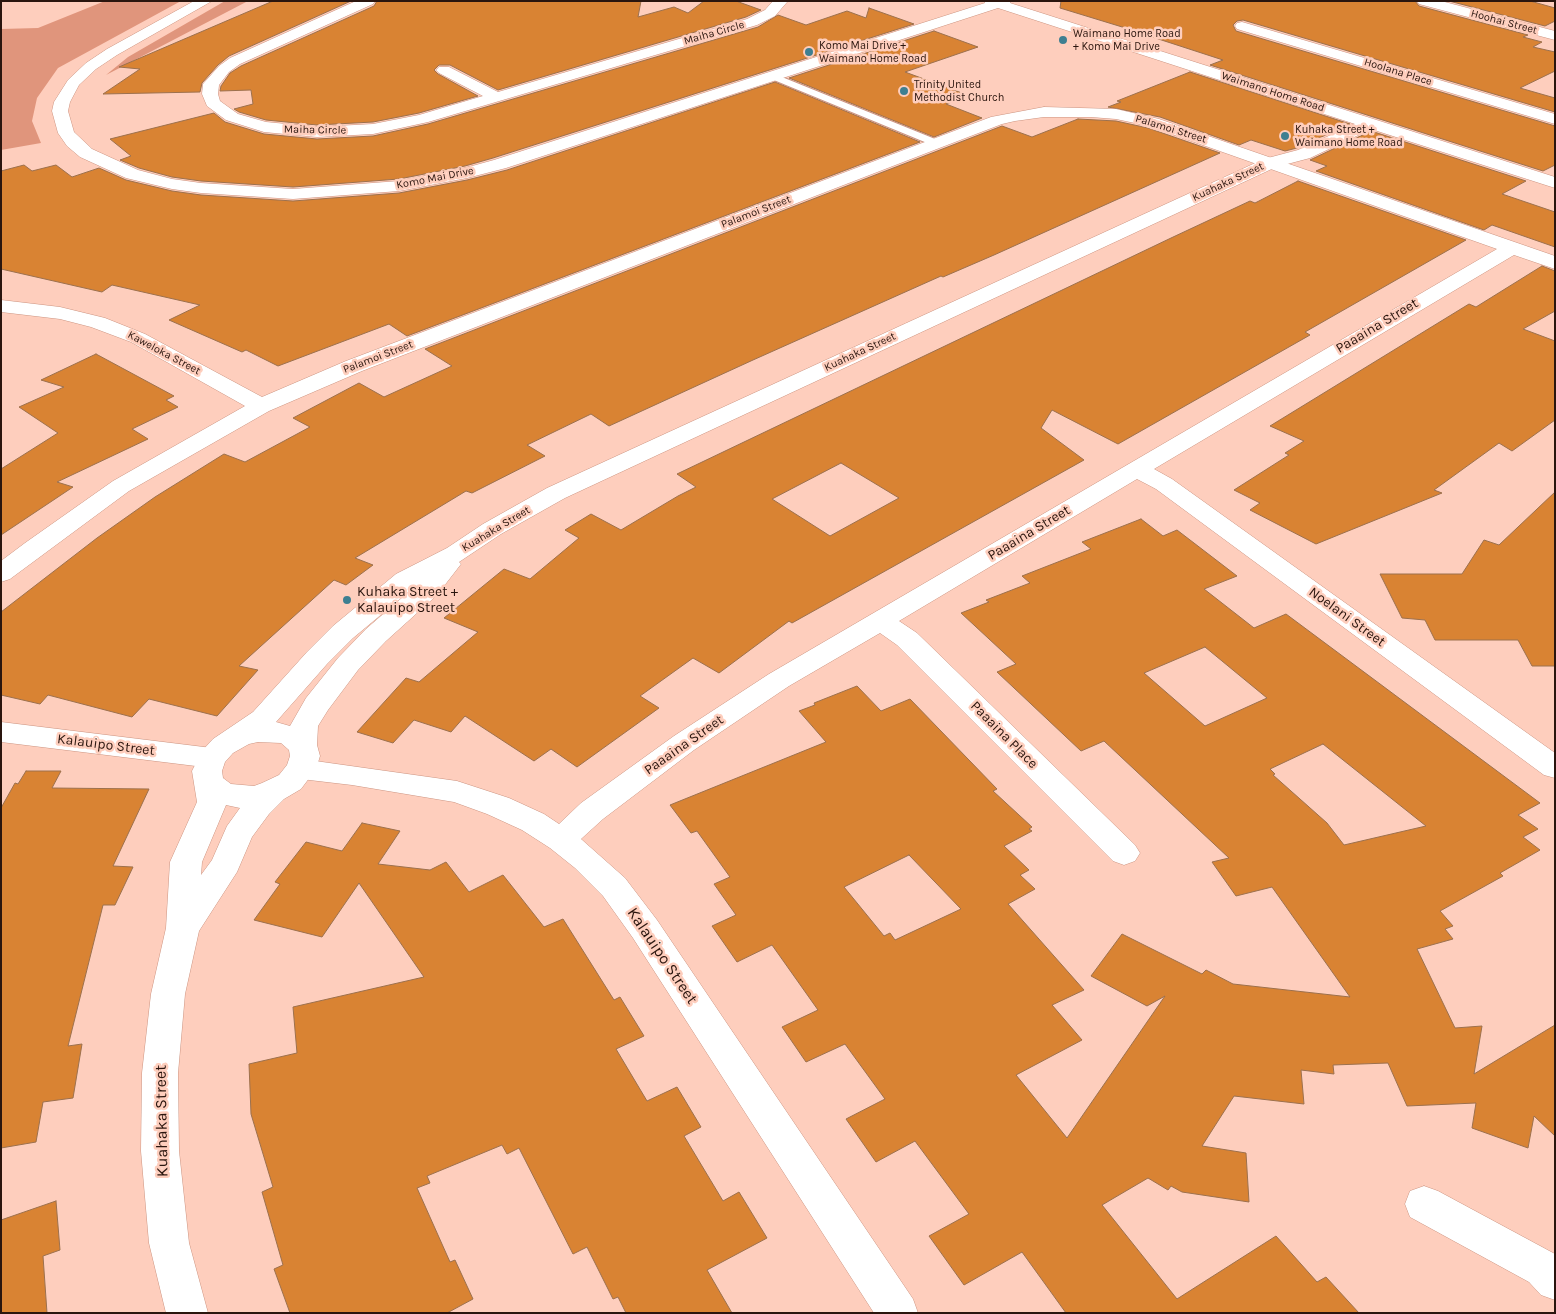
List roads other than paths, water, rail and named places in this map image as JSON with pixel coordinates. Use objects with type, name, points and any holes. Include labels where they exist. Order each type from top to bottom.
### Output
[{"type":"street","name":"Komo Mai Drive","points":[[206,1],[112,52],[91,66],[73,83],[62,102],[60,111],[66,133],[73,142],[86,153],[109,165],[132,174],[172,184],[224,191],[262,193],[324,193],[375,189],[432,180],[500,164],[997,2]]},
{"type":"street","name":"Maiha Circle","points":[[368,1],[230,65],[216,76],[211,84],[210,94],[213,103],[221,110],[246,122],[283,130],[317,132],[372,129],[396,125],[752,22],[770,13],[781,1]]},
{"type":"street","name":"Hoohai Street","points":[[1424,1],[1555,36]]},
{"type":"street","name":"Waimano Home Road","points":[[997,2],[1555,183]]},
{"type":"street","name":"Hoolana Place","points":[[1242,26],[1555,118]]},
{"type":"street","points":[[444,70],[497,97]]},
{"type":"street","name":"Palamoi Street","points":[[1,574],[121,486],[261,406],[354,366],[936,143],[998,120],[1015,116],[1044,112],[1091,112],[1153,122],[1555,263]]},
{"type":"street","name":"Kuahaka Street","points":[[1270,163],[1285,147],[1351,117]]},
{"type":"street","name":"Kuahaka Street","points":[[239,737],[263,720],[316,658],[405,580],[456,553],[492,529],[556,494],[1270,163],[1304,154],[1370,123]]},
{"type":"street","name":"Paaaina Street","points":[[560,840],[592,812],[684,743],[779,680],[1512,248]]},
{"type":"street","name":"Kaweloka Street","points":[[1,306],[60,313],[98,322],[138,338],[261,406]]},
{"type":"street","name":"Noelani Street","points":[[1136,469],[1164,484],[1555,768]]},
{"type":"street","name":"Kuahaka Street","points":[[302,757],[304,726],[316,705],[348,664],[376,635],[428,589],[456,553]]},
{"type":"street","name":"Paaaina Place","points":[[881,621],[908,639],[1124,853]]},
{"type":"street","name":"Kalauipo Street","points":[[1,732],[211,771]]},
{"type":"street","points":[[258,732],[276,732],[291,736],[302,757],[290,782],[273,792],[254,797],[236,797],[220,792],[211,771],[223,746],[239,737],[258,732]]},
{"type":"street","name":"Kalauipo Street","points":[[302,757],[352,775],[457,792],[498,806],[533,822],[586,860],[614,887],[645,928],[898,1313]]},
{"type":"street","name":"Kuahaka Street","points":[[187,1313],[169,1243],[160,1141],[160,1073],[168,994],[183,928],[186,862],[212,802],[211,771]]},
{"type":"street","name":"Kuahaka Street","points":[[183,928],[226,864],[238,834],[258,806],[273,792]]},
{"type":"street","points":[[1424,1204],[1543,1269],[1555,1281]]},
{"type":"lane","points":[[772,76],[936,143]]},
{"type":"place","name":"Waimano Home Road + Komo Mai Drive","points":[[1063,40]]},
{"type":"place","name":"Komo Mai Drive + Waimano Home Road","points":[[809,52]]},
{"type":"place","name":"Trinity United Methodist Church","points":[[904,91]]},
{"type":"place","name":"Kuhaka Street + Waimano Home Road","points":[[1285,136]]},
{"type":"place","name":"Kuhaka Street + Kalauipo Street","points":[[347,600]]}]
